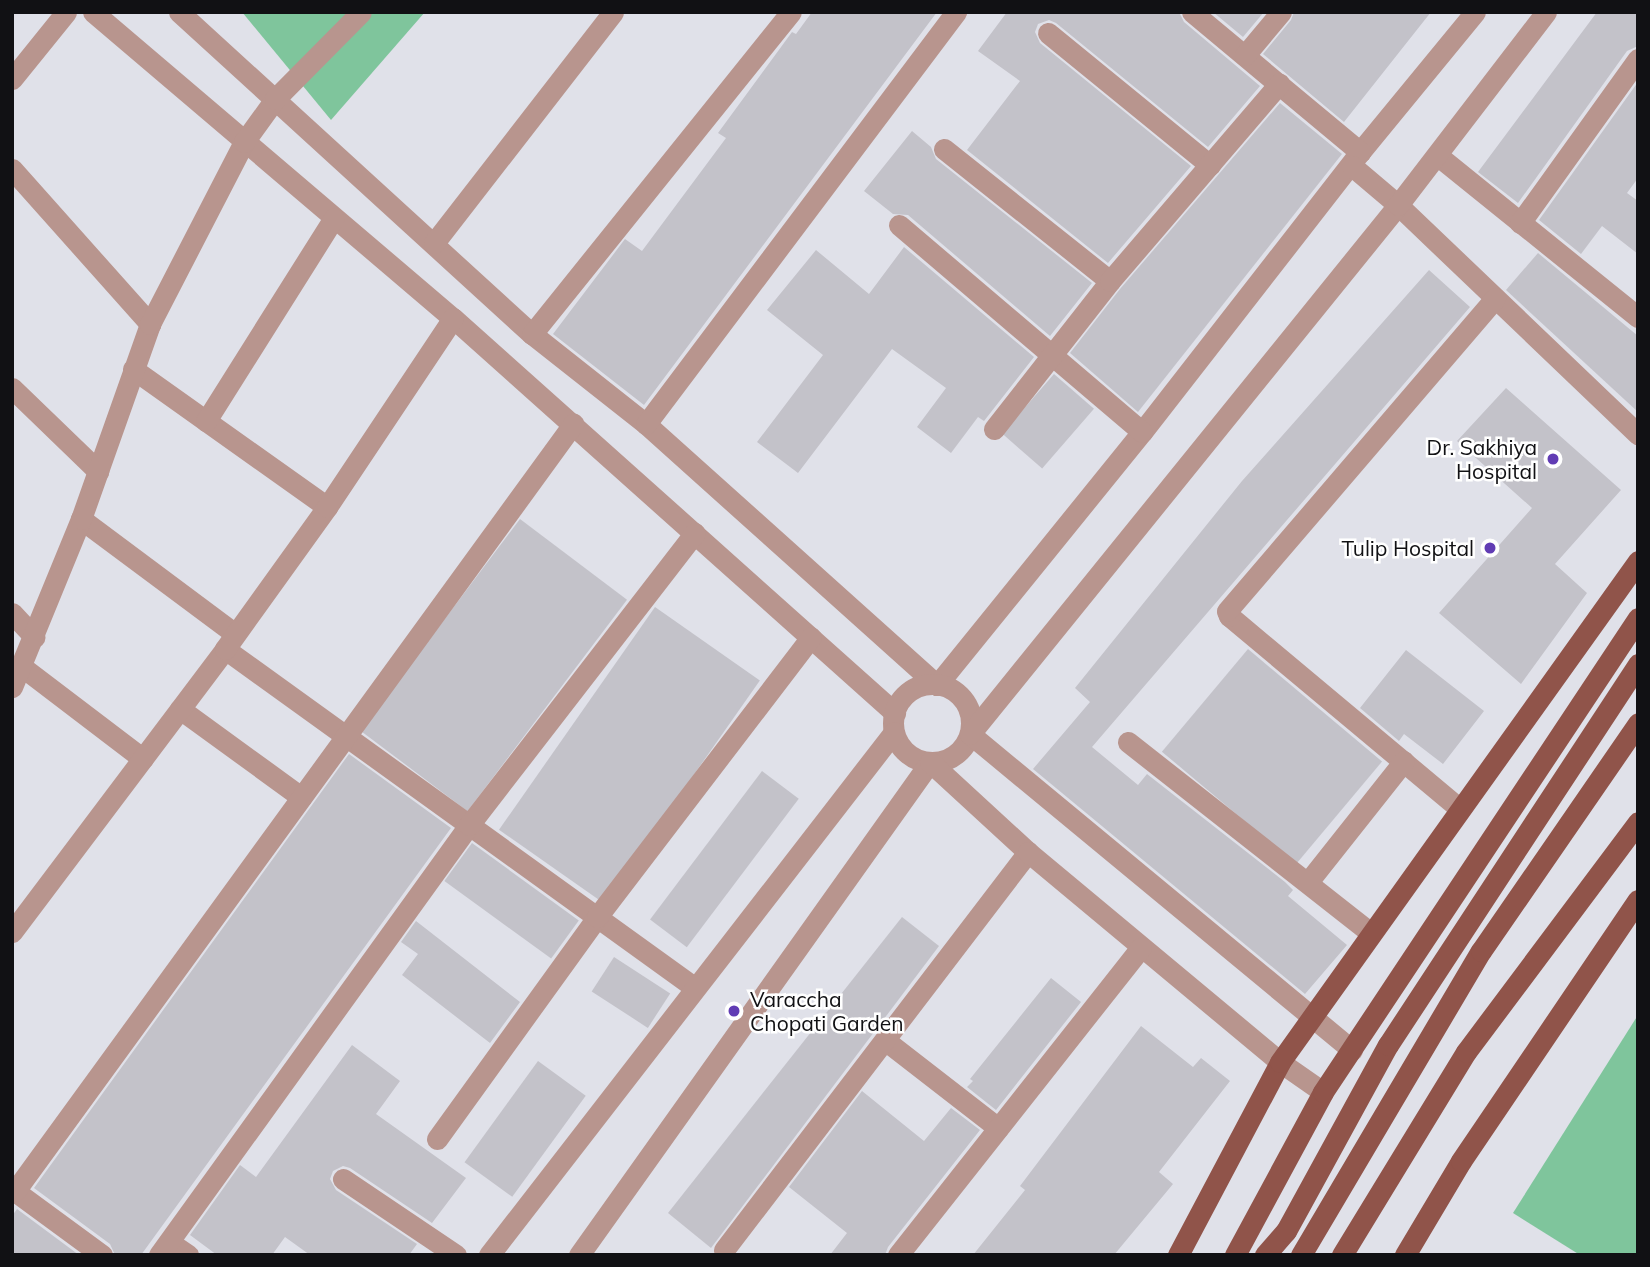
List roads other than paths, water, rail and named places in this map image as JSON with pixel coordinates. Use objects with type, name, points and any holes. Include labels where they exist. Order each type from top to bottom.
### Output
[{"type":"main road","points":[[1178,1255],[1280,1062],[1638,561]]},
{"type":"main road","points":[[1235,1255],[1323,1092],[1638,618]]},
{"type":"main road","points":[[1265,1255],[1286,1231],[1388,1045],[1638,664]]},
{"type":"main road","points":[[1301,1255],[1481,951],[1638,723]]},
{"type":"main road","points":[[1342,1255],[1466,1052],[1638,822]]},
{"type":"main road","points":[[1405,1255],[1461,1161],[1638,900]]},
{"type":"street","points":[[12,79],[66,12]]},
{"type":"street","points":[[93,12],[333,219],[453,318],[811,637],[895,723],[907,753],[930,762],[1028,852],[1141,947],[1280,1062],[1323,1092]]},
{"type":"street","points":[[178,12],[533,334],[646,424],[937,685],[952,690],[962,698],[969,709],[970,734],[1310,1018],[1352,1049]]},
{"type":"street","points":[[12,687],[81,519],[150,324],[244,142],[275,99],[361,12]]},
{"type":"street","points":[[434,243],[613,12]]},
{"type":"street","points":[[533,334],[791,12]]},
{"type":"street","points":[[646,424],[956,12]]},
{"type":"street","points":[[1192,12],[1279,84],[1356,159],[1398,205],[1638,434]]},
{"type":"street","points":[[1245,55],[1282,12]]},
{"type":"street","points":[[489,1255],[895,723],[904,696],[915,689],[937,685],[1142,432],[1475,12]]},
{"type":"street","points":[[579,1255],[930,762],[955,755],[1398,205],[1546,12]]},
{"type":"street","points":[[1048,33],[1210,165]]},
{"type":"street","points":[[1520,223],[1638,59]]},
{"type":"street","points":[[994,429],[1111,281],[1279,84]]},
{"type":"street","points":[[944,149],[1111,281]]},
{"type":"street","points":[[1437,155],[1637,314]]},
{"type":"street","points":[[12,169],[150,324]]},
{"type":"street","points":[[206,421],[333,219]]},
{"type":"street","points":[[898,225],[1142,432]]},
{"type":"street","points":[[1460,809],[1227,611],[1495,298]]},
{"type":"street","points":[[12,932],[143,759],[327,507],[453,318]]},
{"type":"street","points":[[133,369],[327,507]]},
{"type":"street","points":[[12,388],[98,471]]},
{"type":"street","points":[[102,1255],[13,1190],[573,424]]},
{"type":"street","points":[[81,519],[345,736],[694,987]]},
{"type":"street","points":[[188,1255],[164,1248],[469,825],[695,533]]},
{"type":"street","points":[[12,613],[34,637]]},
{"type":"street","points":[[436,1139],[597,916],[811,637]]},
{"type":"street","points":[[21,666],[143,759]]},
{"type":"street","points":[[180,709],[301,797]]},
{"type":"street","points":[[1128,742],[1371,933]]},
{"type":"street","points":[[1308,882],[1404,761]]},
{"type":"street","points":[[724,1250],[1028,852]]},
{"type":"street","points":[[898,1255],[1141,947]]},
{"type":"street","points":[[886,1041],[998,1128]]},
{"type":"street","points":[[343,1179],[456,1255]]},
{"type":"place","name":"Dr. Sakhiya Hospital","points":[[1553,459]]},
{"type":"place","name":"Tulip Hospital","points":[[1490,548]]},
{"type":"place","name":"Varaccha Chopati Garden","points":[[734,1011]]}]
